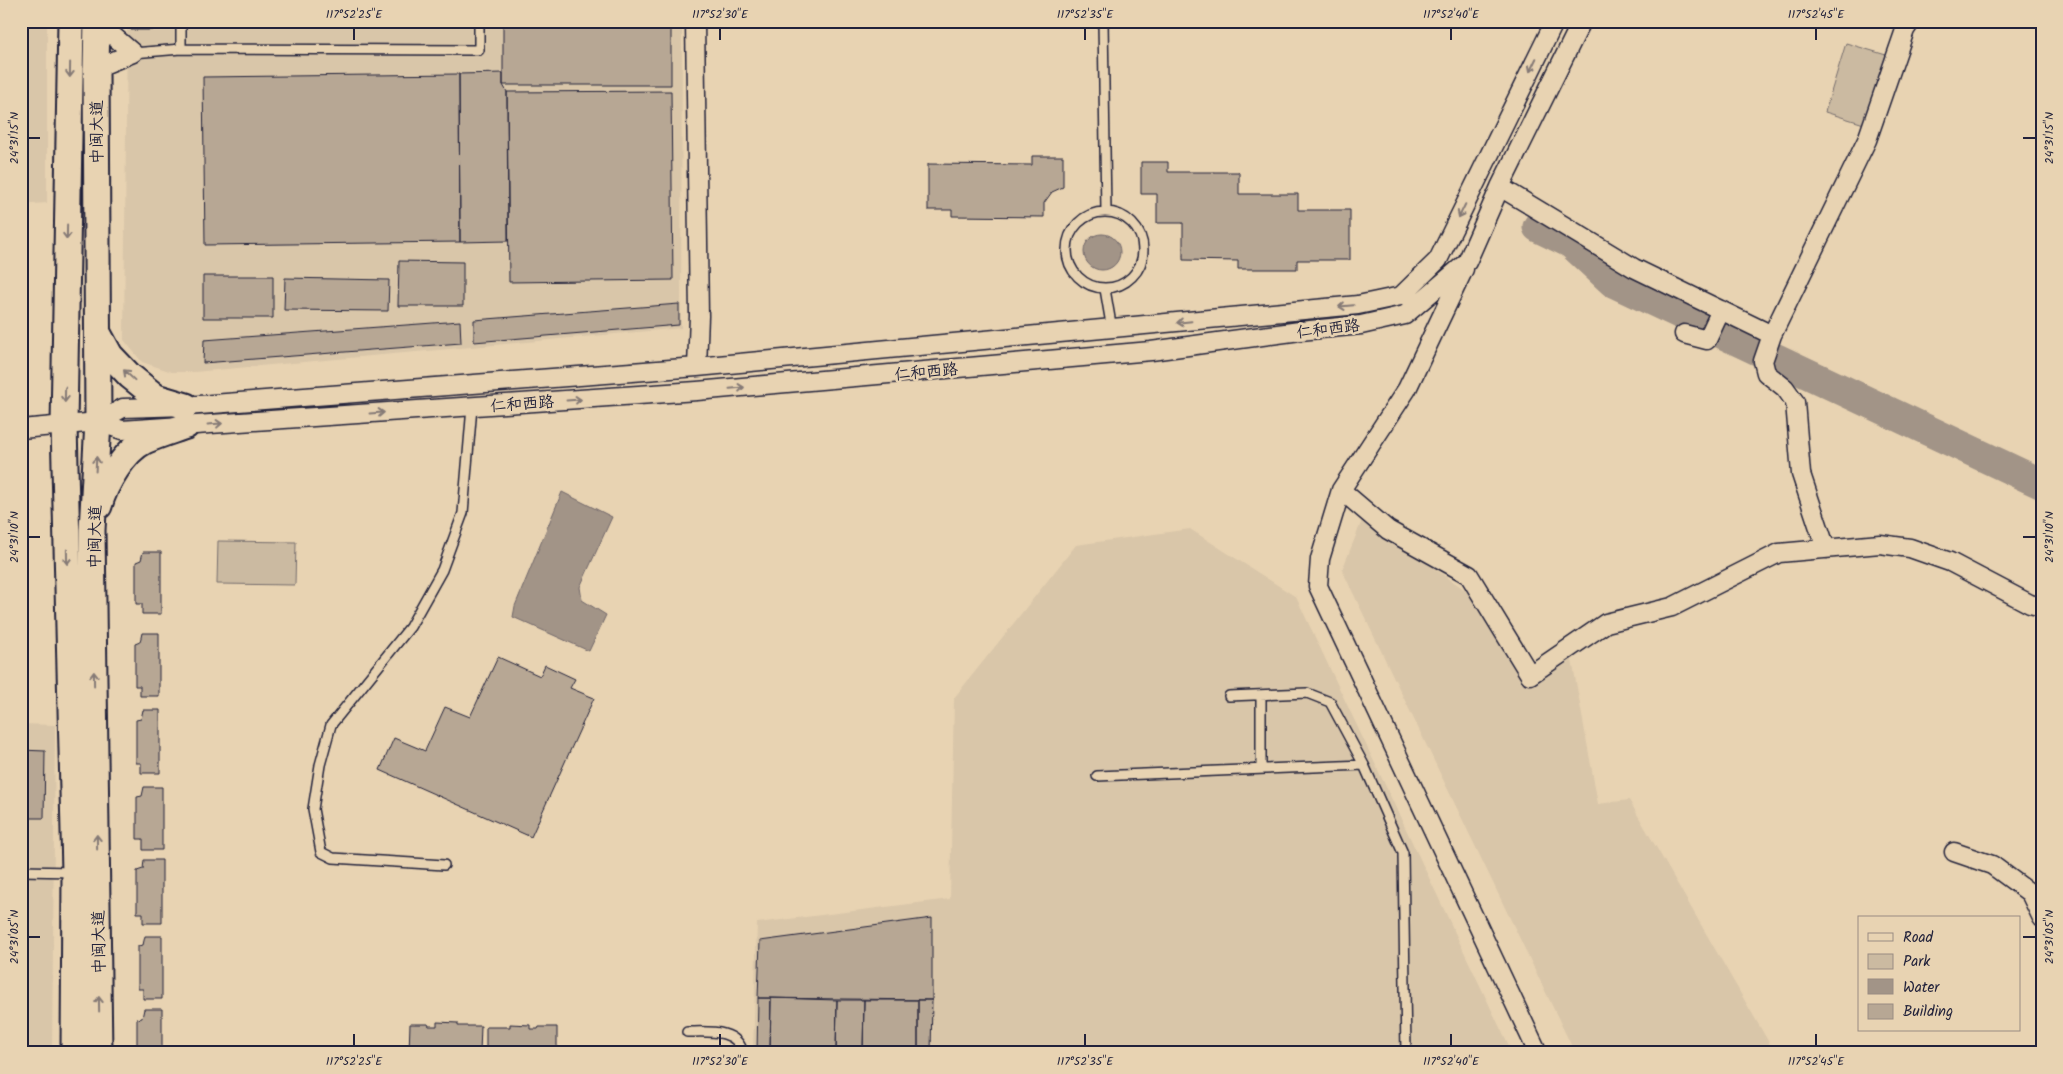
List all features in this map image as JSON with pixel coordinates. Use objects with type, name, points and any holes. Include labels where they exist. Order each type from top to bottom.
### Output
[{"type":"main road","name":"中闽大道","points":[[71,21],[64,425],[75,872],[74,1053]]},
{"type":"main road","name":"中闽大道","points":[[97,21],[98,422],[92,530],[99,1053]]},
{"type":"main road","points":[[92,530],[102,496],[124,457],[144,441],[186,416],[156,397],[130,376],[110,355],[98,333]]},
{"type":"street","points":[[96,68],[133,53],[97,21]]},
{"type":"street","points":[[695,21],[697,367]]},
{"type":"street","name":"仁和西路","points":[[21,429],[98,422],[122,430],[186,416],[697,367],[1112,330],[1358,305],[1401,296],[1438,260],[1555,21]]},
{"type":"street","name":"仁和西路","points":[[186,416],[472,407],[698,391],[1151,351],[1361,325],[1405,315],[1467,262],[1500,187],[1582,21]]},
{"type":"street","points":[[1826,549],[1800,474],[1795,402],[1785,388],[1766,373],[1763,362],[1771,339],[1867,140],[1906,30],[1911,21]]},
{"type":"street","points":[[1500,187],[1634,268],[1771,339]]},
{"type":"street","points":[[1467,262],[1408,389],[1341,490],[1320,559],[1318,586],[1538,1053]]},
{"type":"street","points":[[1684,334],[1707,340],[1720,313]]},
{"type":"street","points":[[1146,326],[1151,351]]},
{"type":"street","points":[[1341,490],[1388,530],[1469,575],[1530,675],[1606,623],[1672,607],[1779,553],[1880,544],[1910,548],[1950,562],[2030,604],[2042,607]]},
{"type":"street","points":[[1954,852],[1992,865],[2036,891],[2042,918]]},
{"type":"lane","points":[[181,21],[181,49]]},
{"type":"lane","points":[[133,53],[181,49],[479,50],[478,21]]},
{"type":"lane","points":[[1103,21],[1106,212]]},
{"type":"lane","points":[[1106,212],[1118,214],[1129,220],[1137,229],[1142,240],[1143,252],[1141,264],[1135,274],[1115,288],[1106,289],[1090,286],[1079,279],[1070,268],[1066,256],[1067,242],[1072,230],[1081,220],[1093,214],[1106,212]]},
{"type":"lane","points":[[1106,289],[1112,330]]},
{"type":"lane","points":[[444,865],[333,858],[321,852],[313,810],[320,765],[331,725],[410,627],[442,570],[462,513],[472,407]]},
{"type":"lane","points":[[1229,696],[1307,693],[1330,702],[1364,765],[1403,853],[1406,1053]]},
{"type":"lane","points":[[1261,695],[1261,769]]},
{"type":"lane","points":[[1097,776],[1364,765]]},
{"type":"lane","points":[[21,871],[75,872]]},
{"type":"lane","points":[[688,1032],[731,1035],[742,1048],[743,1053]]},
{"type":"shaded area","points":[[21,21],[47,21],[47,203],[21,205]]},
{"type":"shaded area","points":[[127,21],[682,21],[681,328],[194,372],[172,372],[142,362],[124,340]]},
{"type":"shaded area","points":[[1363,518],[1468,592],[1531,686],[1572,660],[1598,804],[1629,800],[1775,1053],[1575,1053],[1342,570]]},
{"type":"shaded area","points":[[1190,529],[1296,597],[1512,1053],[753,1053],[757,923],[950,899],[954,698],[1076,545]]},
{"type":"shaded area","points":[[21,724],[55,725],[52,1053],[21,1053]]},
{"type":"green space","points":[[1846,43],[1886,55],[1864,124],[1825,112]]},
{"type":"green space","points":[[218,541],[296,542],[295,585],[217,584]]},
{"type":"water","points":[[1102,234],[1114,240],[1120,252],[1114,264],[1102,270],[1090,264],[1084,252],[1090,240]]},
{"type":"water","points":[[562,492],[612,517],[580,587],[582,600],[606,615],[589,651],[513,617],[515,606]]},
{"type":"building","points":[[131,21],[153,21],[153,30],[131,30]]},
{"type":"building","points":[[503,21],[671,21],[671,85],[503,85]]},
{"type":"building","points":[[503,73],[503,85],[507,92],[508,241],[460,242],[459,74]]},
{"type":"building","points":[[459,74],[460,242],[205,245],[203,77]]},
{"type":"building","points":[[671,91],[673,280],[509,282],[507,92]]},
{"type":"building","points":[[1032,156],[1063,156],[1063,187],[1052,192],[1044,203],[1044,217],[952,216],[952,210],[928,210],[928,164],[1032,165]]},
{"type":"building","points":[[1141,162],[1168,162],[1168,172],[1239,172],[1239,194],[1298,194],[1298,210],[1350,210],[1350,260],[1297,260],[1297,269],[1238,269],[1238,261],[1183,260],[1183,223],[1157,223],[1157,194],[1141,194]]},
{"type":"building","points":[[399,261],[463,262],[463,306],[398,306]]},
{"type":"building","points":[[203,276],[273,276],[273,318],[203,318]]},
{"type":"building","points":[[285,278],[389,280],[388,311],[284,310]]},
{"type":"building","points":[[679,304],[679,325],[474,342],[474,320]]},
{"type":"building","points":[[460,321],[461,343],[203,363],[204,340]]},
{"type":"building","points":[[143,552],[161,552],[161,614],[142,614],[142,604],[136,604],[136,562],[141,560]]},
{"type":"building","points":[[142,633],[159,633],[159,696],[140,696],[140,686],[135,686],[135,644],[140,642]]},
{"type":"building","points":[[498,657],[540,676],[545,665],[575,679],[570,688],[594,698],[531,837],[380,770],[394,738],[425,751],[445,707],[470,717]]},
{"type":"building","points":[[143,710],[160,710],[160,773],[141,773],[141,763],[136,763],[136,720],[141,719]]},
{"type":"building","points":[[21,750],[45,751],[44,818],[21,818]]},
{"type":"building","points":[[144,787],[162,787],[162,850],[143,850],[143,839],[137,839],[137,797],[142,796]]},
{"type":"building","points":[[144,860],[162,860],[162,923],[143,923],[143,913],[137,913],[137,871],[143,869]]},
{"type":"building","points":[[932,918],[932,1000],[758,998],[760,941]]},
{"type":"building","points":[[145,936],[162,936],[162,999],[143,999],[143,989],[138,989],[138,946],[143,945]]},
{"type":"building","points":[[758,998],[771,998],[770,1053],[757,1053]]},
{"type":"building","points":[[771,998],[837,1000],[836,1053],[770,1053]]},
{"type":"building","points":[[837,1000],[864,1000],[863,1053],[836,1053]]},
{"type":"building","points":[[864,1000],[918,1000],[918,1053],[863,1053]]},
{"type":"building","points":[[918,1000],[932,1000],[931,1053],[918,1053]]},
{"type":"building","points":[[144,1009],[162,1009],[162,1053],[137,1053],[137,1019],[142,1018]]},
{"type":"building","points":[[437,1022],[458,1023],[458,1026],[481,1026],[480,1053],[409,1052],[410,1024],[437,1026]]},
{"type":"building","points":[[510,1024],[530,1025],[530,1029],[557,1027],[557,1053],[486,1053],[486,1027],[510,1027]]},
{"type":"building","points":[[294,1049],[317,1049],[317,1053],[294,1053]]},
{"type":"waterway","points":[[1538,227],[1571,243],[1613,282],[2042,484]]}]
